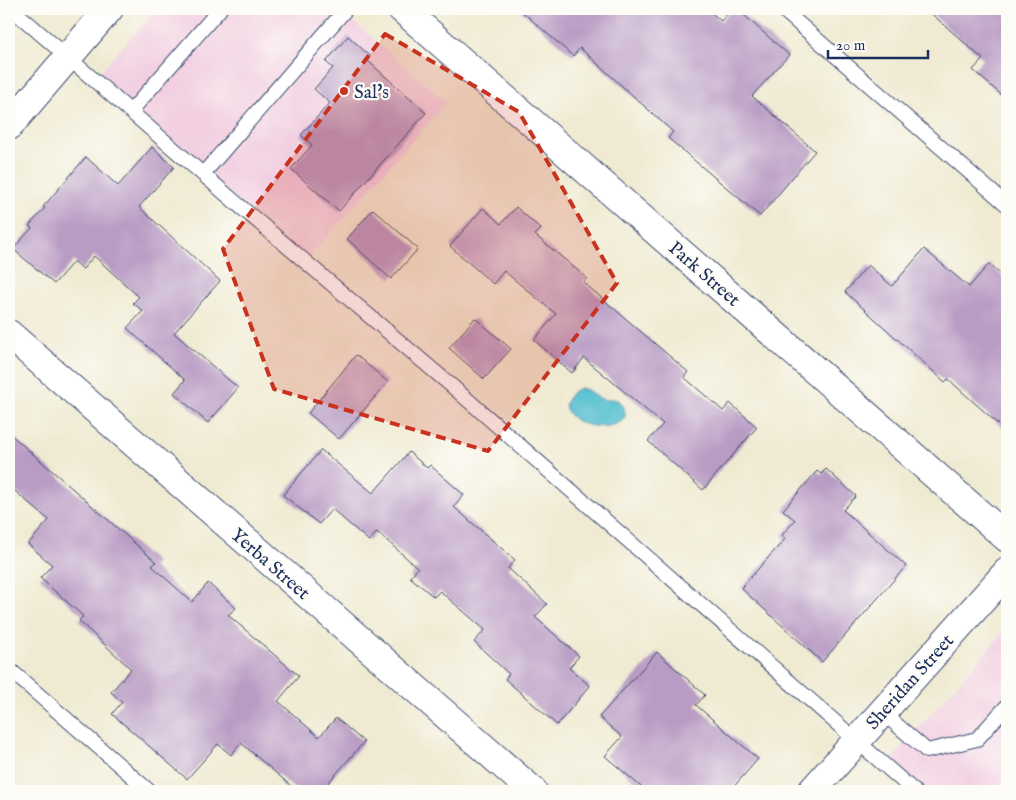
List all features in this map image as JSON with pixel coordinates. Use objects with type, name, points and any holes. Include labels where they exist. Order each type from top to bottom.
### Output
[{"type":"street","points":[[9,126],[109,9]]},
{"type":"street","name":"Park Street","points":[[402,9],[1007,538]]},
{"type":"street","name":"Yerba Street","points":[[9,334],[533,791]]},
{"type":"street","name":"Sheridan Street","points":[[812,791],[1007,572]]},
{"type":"lane","points":[[12,9],[453,387],[914,791]]},
{"type":"lane","points":[[131,111],[220,9]]},
{"type":"lane","points":[[203,174],[346,9]]},
{"type":"lane","points":[[782,9],[1007,205]]},
{"type":"lane","points":[[9,669],[149,791]]},
{"type":"lane","points":[[882,712],[927,751],[978,740],[1007,706]]},
{"type":"highlighted area","points":[[385,34],[519,112],[617,283],[488,451],[274,389],[223,249]]},
{"type":"shaded area","points":[[156,9],[339,9],[446,102],[306,261],[94,79]]},
{"type":"shaded area","points":[[1007,628],[1007,791],[914,791],[885,766]]},
{"type":"water","points":[[580,388],[603,400],[614,399],[620,402],[625,412],[625,418],[619,423],[610,426],[591,426],[573,418],[565,404],[571,393]]},
{"type":"building","points":[[519,9],[707,9],[721,21],[732,9],[737,9],[789,55],[752,96],[815,151],[760,216],[668,138],[673,132],[580,48],[573,56]]},
{"type":"building","points":[[926,9],[1007,9],[1007,100],[973,70],[983,59]]},
{"type":"building","points":[[348,36],[370,56],[367,60],[426,113],[339,211],[291,169],[312,145],[301,135],[330,103],[314,89],[333,68],[326,62]]},
{"type":"building","points":[[152,147],[174,167],[139,207],[220,281],[174,333],[238,388],[208,423],[174,393],[185,380],[127,328],[143,311],[133,303],[139,297],[94,256],[83,269],[74,261],[54,284],[13,249],[32,228],[29,226],[45,208],[43,207],[86,157],[118,186]]},
{"type":"building","points":[[516,207],[541,229],[535,235],[587,278],[583,282],[688,372],[684,377],[723,411],[730,403],[757,427],[703,490],[648,441],[663,424],[584,358],[572,373],[534,340],[556,314],[504,271],[493,284],[450,246],[483,208],[501,224]]},
{"type":"building","points":[[373,209],[418,249],[391,279],[347,239]]},
{"type":"building","points":[[924,249],[969,287],[989,264],[1007,280],[1007,432],[948,379],[945,382],[845,292],[868,265],[892,286]]},
{"type":"building","points":[[475,318],[511,349],[484,379],[449,348]]},
{"type":"building","points":[[356,355],[388,382],[339,439],[308,413]]},
{"type":"building","points":[[9,433],[156,562],[152,566],[192,602],[208,583],[236,608],[228,615],[299,676],[278,701],[319,737],[336,718],[364,742],[321,791],[297,791],[241,743],[231,755],[218,744],[187,779],[112,714],[122,702],[111,692],[131,669],[79,621],[83,616],[40,578],[52,565],[28,544],[49,520],[9,486]]},
{"type":"building","points":[[321,450],[373,493],[409,452],[427,468],[430,465],[464,495],[454,507],[515,560],[508,568],[547,604],[535,617],[579,656],[569,668],[590,686],[557,725],[505,679],[509,674],[474,642],[485,630],[440,591],[434,597],[410,577],[418,568],[377,532],[369,541],[332,509],[319,524],[283,495]]},
{"type":"building","points":[[826,469],[856,496],[843,510],[906,566],[822,662],[741,588],[785,539],[782,535],[795,520],[783,510],[817,471],[821,474]]},
{"type":"building","points":[[657,652],[705,695],[696,705],[758,759],[730,791],[646,791],[605,756],[622,737],[599,717]]},
{"type":"place","name":"Sal's","points":[[344,91]]}]
